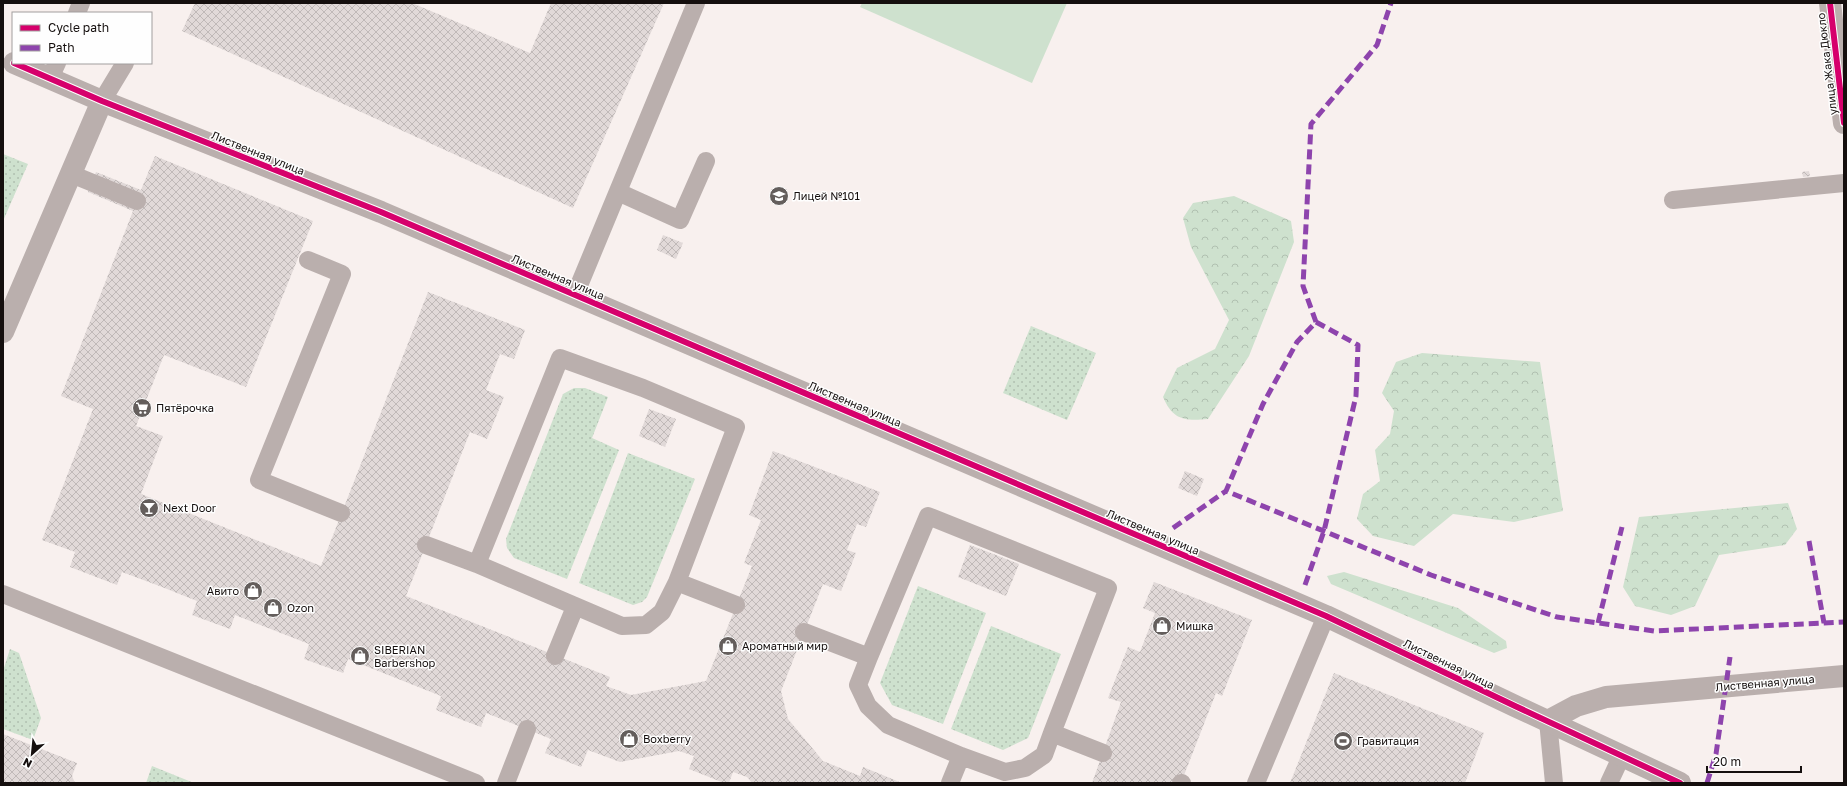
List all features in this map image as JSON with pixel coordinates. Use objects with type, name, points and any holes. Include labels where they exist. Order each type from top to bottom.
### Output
[{"type":"street","name":"улица Жака Дюкло","points":[[1830,3],[1844,124]]},
{"type":"street","name":"Лиственная улица","points":[[19,64],[53,71],[102,101],[381,212],[1326,616],[1677,782]]},
{"type":"street","points":[[3,332],[102,101]]},
{"type":"street","name":"Лиственная улица","points":[[1548,721],[1576,706],[1606,697],[1844,676]]},
{"type":"lane","points":[[575,295],[696,3]]},
{"type":"lane","points":[[102,101],[124,64]]},
{"type":"lane","points":[[618,192],[680,220],[706,161]]},
{"type":"lane","points":[[71,174],[137,201]]},
{"type":"lane","points":[[1673,200],[1844,183]]},
{"type":"lane","points":[[308,260],[342,274],[259,480],[341,513]]},
{"type":"lane","points":[[426,545],[477,564],[622,626],[646,625],[662,612],[677,582],[736,427],[643,388],[560,358],[477,564]]},
{"type":"lane","points":[[928,516],[1108,588],[1044,755],[1025,768],[1005,772],[961,756],[888,725],[868,706],[858,685],[869,657],[928,516]]},
{"type":"lane","points":[[677,582],[736,605]]},
{"type":"lane","points":[[3,594],[476,783]]},
{"type":"lane","points":[[555,656],[575,607]]},
{"type":"lane","points":[[1256,783],[1326,616]]},
{"type":"lane","points":[[804,632],[869,657]]},
{"type":"lane","points":[[1548,721],[1554,783]]},
{"type":"lane","points":[[506,783],[527,729]]},
{"type":"lane","points":[[1052,733],[1103,753]]},
{"type":"lane","points":[[1609,783],[1622,755]]},
{"type":"lane","points":[[950,783],[961,756]]},
{"type":"green space","points":[[862,3],[1067,3],[1032,83],[860,7]]},
{"type":"green space","points":[[3,154],[28,164],[3,221]]},
{"type":"green space","points":[[1234,196],[1291,221],[1294,242],[1249,356],[1208,419],[1186,419],[1175,415],[1163,397],[1177,368],[1215,349],[1229,320],[1191,247],[1183,218],[1193,203]]},
{"type":"green space","points":[[1031,326],[1096,353],[1067,420],[1003,393]]},
{"type":"green space","points":[[1422,353],[1540,362],[1563,511],[1514,522],[1453,514],[1414,546],[1373,536],[1357,519],[1363,494],[1380,481],[1375,450],[1390,434],[1394,411],[1382,393],[1396,362]]},
{"type":"green space","points":[[574,388],[585,388],[608,397],[592,438],[619,450],[567,579],[514,558],[507,548],[506,539],[563,394]]},
{"type":"green space","points":[[628,453],[695,479],[647,597],[642,602],[633,605],[579,583]]},
{"type":"green space","points":[[1788,503],[1797,529],[1785,545],[1719,555],[1695,606],[1671,615],[1635,606],[1623,587],[1639,517]]},
{"type":"green space","points":[[1344,572],[1458,608],[1506,641],[1507,648],[1494,653],[1331,584],[1327,576]]},
{"type":"green space","points":[[918,586],[986,613],[943,724],[892,705],[880,683]]},
{"type":"green space","points":[[991,626],[1061,654],[1028,738],[1003,750],[951,729]]},
{"type":"green space","points":[[10,649],[19,653],[41,718],[33,740],[3,729],[3,671]]},
{"type":"green space","points":[[152,766],[194,783],[146,783]]},
{"type":"building","points":[[195,3],[412,3],[530,53],[551,3],[664,3],[573,208],[182,31]]},
{"type":"building","points":[[155,156],[313,221],[246,387],[164,355],[136,426],[163,436],[141,494],[321,566],[428,292],[525,330],[514,359],[500,354],[486,390],[504,397],[487,439],[470,432],[406,596],[610,677],[606,686],[631,695],[706,681],[752,566],[744,563],[761,520],[749,515],[773,451],[880,492],[866,527],[857,524],[847,550],[856,553],[841,591],[823,584],[781,691],[788,719],[823,761],[860,776],[863,767],[902,783],[752,783],[747,777],[733,772],[729,783],[724,783],[689,769],[694,756],[679,751],[620,762],[588,750],[581,767],[545,753],[551,739],[486,713],[481,727],[436,710],[441,696],[348,659],[343,673],[304,659],[309,644],[235,615],[230,629],[192,615],[197,601],[162,587],[122,572],[117,585],[70,567],[75,552],[42,540],[93,409],[61,396],[133,211],[88,192],[96,172],[141,190]]},
{"type":"building","points":[[1809,171],[1810,176],[1803,177],[1802,172]]},
{"type":"building","points":[[663,235],[683,243],[676,259],[657,250]]},
{"type":"building","points":[[649,409],[676,419],[665,447],[639,436]]},
{"type":"building","points":[[1185,471],[1204,479],[1197,496],[1178,488]]},
{"type":"building","points":[[970,545],[1019,564],[1006,596],[958,577]]},
{"type":"building","points":[[1154,582],[1252,620],[1222,696],[1216,693],[1181,783],[1092,783],[1121,702],[1108,698],[1128,647],[1140,652],[1155,613],[1143,608]]},
{"type":"building","points":[[1334,673],[1484,733],[1465,783],[1290,783]]},
{"type":"building","points":[[3,734],[77,763],[72,776],[75,783],[3,783]]},
{"type":"marked path","points":[[1316,322],[1303,286],[1311,124],[1377,45],[1391,3]]},
{"type":"marked path","points":[[1305,585],[1324,531],[1356,396],[1358,345],[1316,322],[1297,342],[1263,404],[1226,491],[1431,575],[1557,617],[1654,631],[1844,622]]},
{"type":"marked path","points":[[1173,528],[1226,491]]},
{"type":"marked path","points":[[1598,623],[1622,527]]},
{"type":"marked path","points":[[1809,541],[1824,623]]},
{"type":"marked path","points":[[1707,783],[1716,754],[1730,657]]},
{"type":"cycle path","points":[[1830,3],[1844,123]]},
{"type":"cycle path","points":[[16,64],[102,101],[381,212],[1326,616],[1680,783]]},
{"type":"place","name":"Лицей №101","points":[[779,196]]},
{"type":"place","name":"Пятёрочка","points":[[142,408]]},
{"type":"place","name":"Next Door","points":[[149,508]]},
{"type":"place","name":"Авито","points":[[253,591]]},
{"type":"place","name":"Ozon","points":[[273,608]]},
{"type":"place","name":"Мишка","points":[[1162,626]]},
{"type":"place","name":"Ароматный мир","points":[[728,646]]},
{"type":"place","name":"SIBERIAN Barbershop","points":[[360,656]]},
{"type":"place","name":"Boxberry","points":[[629,739]]},
{"type":"place","name":"Гравитация","points":[[1343,741]]}]
